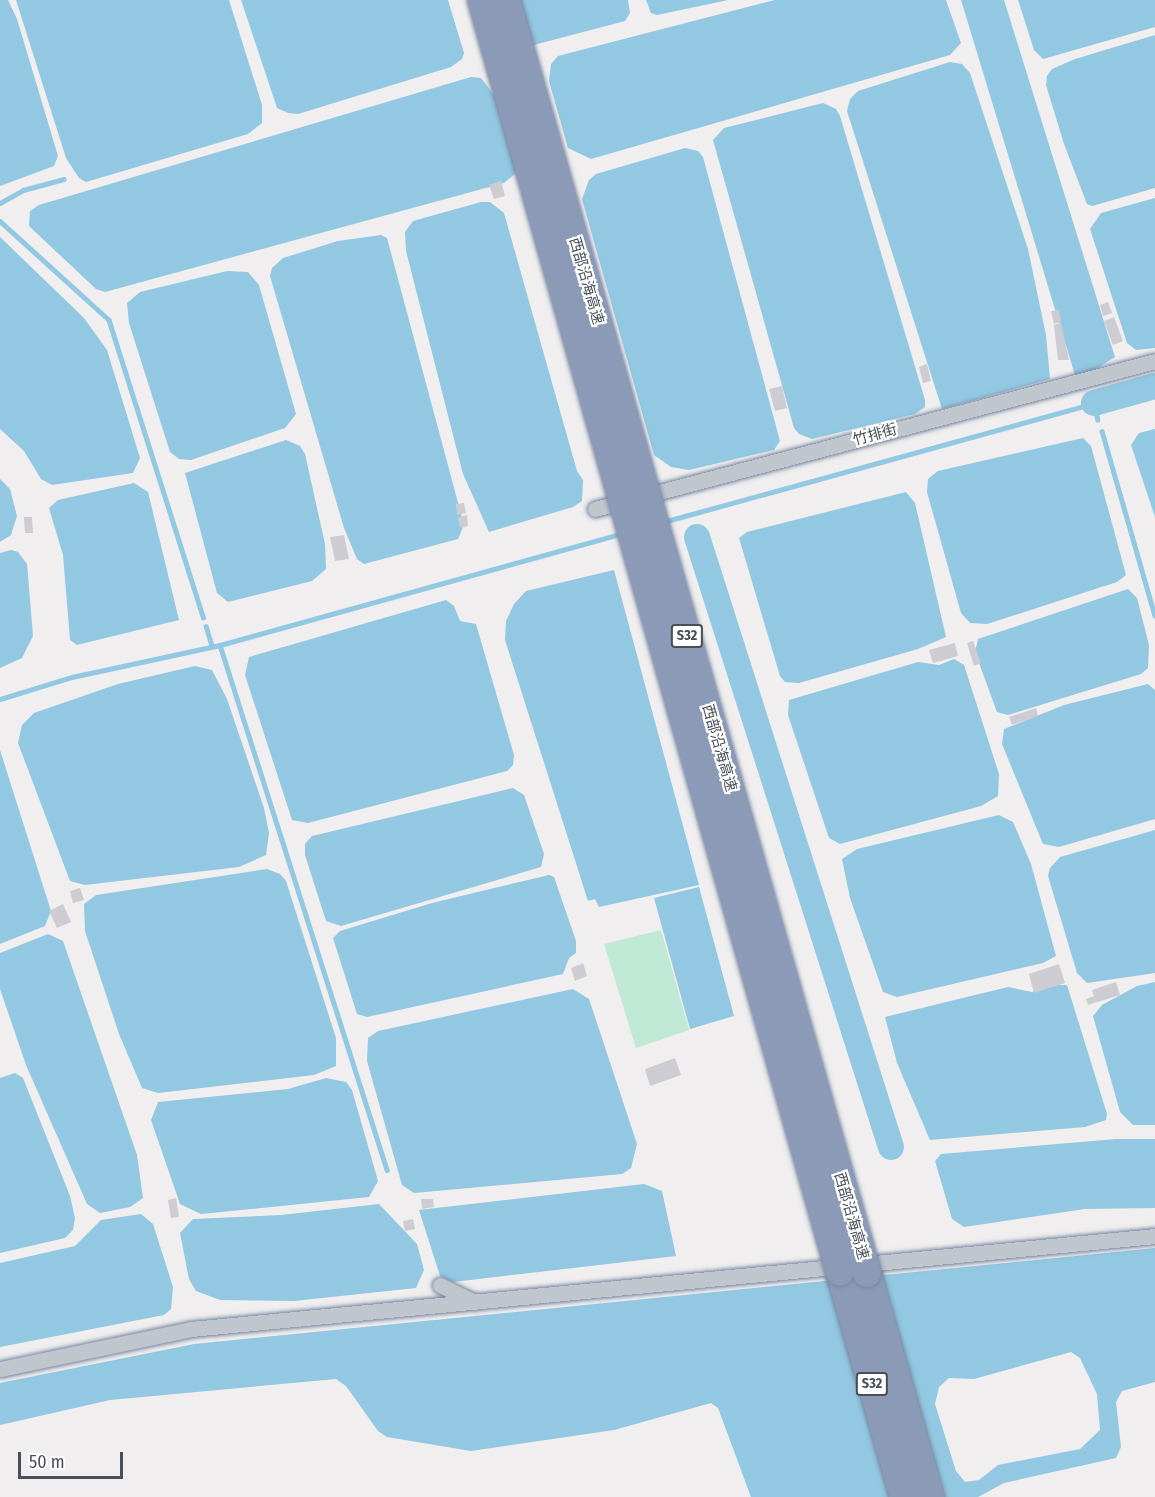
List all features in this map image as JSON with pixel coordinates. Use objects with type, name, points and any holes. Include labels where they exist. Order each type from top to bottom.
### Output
[{"type":"highway","name":"西部沿海高速","points":[[482,0],[904,1497]]},
{"type":"highway","name":"西部沿海高速","points":[[506,0],[930,1497]]},
{"type":"street","name":"竹排街","points":[[595,509],[1155,361]]},
{"type":"street","points":[[0,1370],[191,1329],[479,1304],[1155,1236]]},
{"type":"street","points":[[441,1285],[479,1304]]},
{"type":"green space","points":[[661,930],[689,1030],[636,1048],[604,944]]},
{"type":"water","points":[[0,0],[8,0],[17,19],[58,156],[54,166],[0,186]]},
{"type":"water","points":[[16,0],[229,0],[262,105],[262,123],[248,134],[86,182],[79,178],[66,158]]},
{"type":"water","points":[[241,0],[448,0],[464,53],[462,59],[451,67],[298,114],[288,113],[277,108]]},
{"type":"water","points":[[517,0],[628,0],[630,13],[625,21],[530,46]]},
{"type":"water","points":[[646,0],[728,0],[657,15],[651,13]]},
{"type":"water","points":[[775,0],[946,0],[961,43],[950,55],[591,159],[568,148],[549,81],[551,64],[558,56]]},
{"type":"water","points":[[961,0],[1004,0],[1115,357],[1093,371],[1075,375]]},
{"type":"water","points":[[1018,0],[1155,0],[1155,27],[1043,59],[1034,50]]},
{"type":"water","points":[[1155,35],[1155,188],[1092,206],[1087,204],[1064,144],[1046,85],[1047,76],[1052,69],[1075,59]]},
{"type":"water","points":[[950,62],[962,64],[970,73],[1028,249],[1046,335],[1050,379],[942,409],[847,111],[850,99],[858,91]]},
{"type":"water","points":[[471,77],[481,78],[497,99],[516,165],[515,174],[504,183],[105,292],[96,289],[29,226],[30,211],[39,205]]},
{"type":"water","points":[[823,103],[836,109],[840,116],[925,400],[925,407],[915,414],[812,439],[799,434],[794,428],[713,140],[724,128]]},
{"type":"water","points":[[685,148],[698,151],[703,157],[780,441],[774,450],[689,470],[671,467],[654,455],[582,199],[589,180],[596,174]]},
{"type":"water","points":[[1155,198],[1155,348],[1136,350],[1127,343],[1090,229],[1101,213]]},
{"type":"water","points":[[481,202],[490,202],[504,213],[577,471],[583,480],[582,501],[573,507],[489,532],[463,474],[406,251],[405,232],[413,221]]},
{"type":"water","points":[[381,235],[387,238],[464,525],[458,539],[364,564],[357,559],[344,528],[270,276],[272,268],[283,258],[338,241]]},
{"type":"water","points":[[0,237],[84,318],[107,350],[140,458],[133,473],[52,485],[41,479],[24,451],[0,429]]},
{"type":"water","points":[[227,271],[248,272],[259,285],[296,414],[285,428],[191,460],[179,459],[170,452],[129,323],[127,303],[140,292]]},
{"type":"water","points":[[1155,429],[1155,517],[1131,445],[1139,433]]},
{"type":"water","points":[[1083,438],[1091,446],[1126,575],[1117,582],[987,624],[970,623],[961,613],[927,492],[928,479],[938,471]]},
{"type":"water","points":[[286,440],[300,446],[305,454],[325,544],[326,569],[312,581],[228,602],[217,593],[185,473]]},
{"type":"water","points":[[0,479],[10,489],[17,516],[11,535],[0,542]]},
{"type":"water","points":[[134,483],[148,492],[179,620],[77,645],[70,640],[63,555],[49,508],[58,500]]},
{"type":"water","points":[[906,492],[915,503],[946,637],[918,649],[799,683],[785,682],[780,676],[739,538],[747,532]]},
{"type":"water","points":[[11,550],[18,552],[27,564],[33,636],[22,658],[0,668],[0,553]]},
{"type":"water","points":[[614,570],[699,885],[599,907],[595,899],[588,901],[505,640],[506,621],[514,604],[526,591]]},
{"type":"water","points":[[1128,589],[1137,598],[1149,645],[1148,668],[1141,674],[1008,715],[997,712],[975,652],[978,639]]},
{"type":"water","points":[[446,600],[454,606],[460,621],[476,624],[514,755],[513,765],[507,771],[308,823],[292,820],[245,675],[249,657]]},
{"type":"water","points":[[954,659],[964,665],[999,774],[998,796],[981,806],[840,844],[829,838],[788,715],[789,700],[918,662],[939,665]]},
{"type":"water","points":[[195,666],[212,670],[227,699],[264,808],[269,833],[266,855],[239,867],[85,885],[70,881],[18,743],[22,725],[34,713],[118,684]]},
{"type":"water","points":[[1148,684],[1155,690],[1155,819],[1059,847],[1043,844],[1002,744],[1004,729],[1064,705]]},
{"type":"water","points":[[0,750],[51,911],[45,926],[0,944]]},
{"type":"water","points":[[513,788],[524,795],[544,854],[541,867],[341,926],[326,921],[305,855],[305,844],[312,836]]},
{"type":"water","points":[[999,815],[1013,822],[1031,864],[1056,956],[1043,963],[897,997],[883,992],[850,898],[842,859],[857,849]]},
{"type":"water","points":[[1155,830],[1155,973],[1087,983],[1077,973],[1048,876],[1050,868],[1060,857]]},
{"type":"water","points":[[267,869],[280,874],[286,881],[336,1038],[336,1066],[314,1075],[158,1093],[142,1088],[119,1034],[85,931],[84,904],[96,895]]},
{"type":"water","points":[[549,875],[554,877],[576,941],[576,953],[569,958],[563,974],[367,1017],[357,1014],[333,938],[340,931],[432,903]]},
{"type":"water","points":[[699,887],[734,1016],[690,1029],[654,898]]},
{"type":"water","points":[[48,934],[63,941],[137,1155],[143,1198],[130,1207],[100,1213],[87,1204],[26,1065],[0,989],[0,953]]},
{"type":"water","points":[[1155,982],[1155,1125],[1133,1125],[1120,1112],[1093,1016],[1102,1005],[1137,986]]},
{"type":"water","points":[[1054,985],[1067,985],[1107,1114],[1106,1120],[1085,1127],[930,1140],[897,1063],[885,1017],[1008,987],[1032,992]]},
{"type":"water","points":[[573,989],[589,999],[637,1144],[631,1168],[622,1174],[414,1193],[402,1185],[367,1061],[368,1038],[378,1031]]},
{"type":"water","points":[[15,1073],[23,1078],[70,1196],[75,1218],[73,1230],[65,1238],[0,1253],[0,1078]]},
{"type":"water","points":[[326,1078],[346,1082],[352,1090],[378,1181],[369,1197],[201,1214],[180,1204],[151,1120],[158,1102],[288,1089]]},
{"type":"water","points":[[1116,1139],[1155,1139],[1155,1208],[1085,1209],[964,1227],[952,1219],[935,1161],[941,1154]]},
{"type":"water","points":[[644,1184],[662,1191],[676,1256],[453,1282],[440,1276],[419,1210]]},
{"type":"water","points":[[379,1204],[417,1244],[424,1270],[416,1288],[294,1301],[220,1300],[196,1291],[189,1279],[180,1233],[193,1219],[281,1215]]},
{"type":"water","points":[[141,1214],[153,1224],[173,1287],[171,1309],[164,1315],[0,1347],[0,1263],[75,1246],[101,1220]]},
{"type":"water","points":[[1155,1248],[1155,1382],[1122,1391],[1116,1402],[1121,1447],[1116,1458],[1004,1483],[978,1497],[751,1497],[718,1408],[711,1403],[614,1430],[471,1451],[387,1437],[378,1431],[346,1386],[336,1379],[110,1400],[0,1425],[0,1383],[194,1344]],"holes":[[[1071,1352],[1080,1358],[1097,1394],[1100,1430],[1080,1449],[998,1465],[979,1480],[965,1482],[956,1471],[935,1404],[939,1387],[949,1378],[974,1379]]]},
{"type":"building","points":[[501,181],[505,196],[494,199],[489,185]]},
{"type":"building","points":[[1108,302],[1112,313],[1103,316],[1100,305]]},
{"type":"building","points":[[1059,310],[1061,322],[1054,324],[1051,311]]},
{"type":"building","points":[[1114,317],[1123,341],[1113,345],[1104,321]]},
{"type":"building","points":[[1061,323],[1069,360],[1058,360],[1054,325]]},
{"type":"building","points":[[927,364],[931,381],[923,383],[919,367]]},
{"type":"building","points":[[782,386],[787,408],[775,411],[769,389]]},
{"type":"building","points":[[464,503],[466,513],[457,515],[456,504]]},
{"type":"building","points":[[467,515],[468,526],[460,528],[458,517]]},
{"type":"building","points":[[24,517],[32,517],[33,533],[25,533]]},
{"type":"building","points":[[344,535],[349,559],[335,561],[330,537]]},
{"type":"building","points":[[973,641],[981,663],[974,666],[967,643]]},
{"type":"building","points":[[955,643],[958,656],[933,663],[929,650]]},
{"type":"building","points":[[1036,708],[1038,716],[1012,725],[1009,717]]},
{"type":"building","points":[[80,888],[84,900],[73,903],[70,891]]},
{"type":"building","points":[[63,904],[71,922],[57,928],[49,911]]},
{"type":"building","points":[[583,963],[587,976],[575,981],[571,968]]},
{"type":"building","points":[[1059,964],[1065,983],[1034,993],[1029,974]]},
{"type":"building","points":[[1116,982],[1120,995],[1088,1005],[1086,999],[1094,996],[1092,990]]},
{"type":"building","points":[[675,1058],[681,1075],[650,1086],[645,1069]]},
{"type":"building","points":[[176,1198],[179,1217],[171,1218],[168,1200]]},
{"type":"building","points":[[421,1199],[433,1199],[434,1207],[422,1209]]},
{"type":"building","points":[[413,1219],[415,1229],[405,1231],[403,1221]]},
{"type":"waterway","points":[[0,203],[23,190],[64,179]]},
{"type":"waterway","points":[[0,221],[109,320],[203,617]]},
{"type":"waterway","points":[[1094,403],[1155,386]]},
{"type":"waterway","points":[[663,522],[1094,403],[1098,420]]},
{"type":"waterway","points":[[1102,431],[1155,616]]},
{"type":"waterway","points":[[0,699],[72,677],[220,645],[623,533]]},
{"type":"waterway","points":[[697,537],[891,1147]]},
{"type":"waterway","points":[[206,626],[212,646]]},
{"type":"waterway","points":[[220,645],[387,1170]]}]
